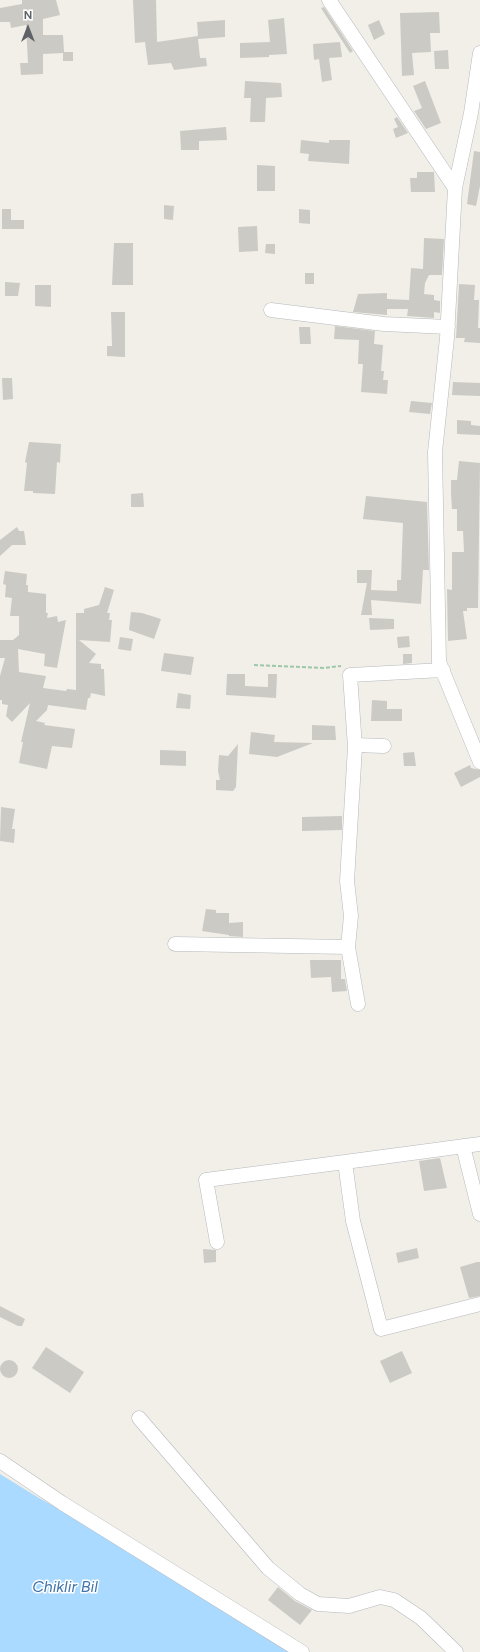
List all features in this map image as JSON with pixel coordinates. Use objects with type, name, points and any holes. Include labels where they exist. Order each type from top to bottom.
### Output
[{"type":"street","points":[[329,0],[455,188]]},
{"type":"street","points":[[480,53],[471,113],[455,188],[448,327],[435,452],[439,662],[480,762]]},
{"type":"street","points":[[271,310],[384,324],[448,327]]},
{"type":"street","points":[[358,1004],[348,947],[351,916],[347,881],[355,745],[350,675],[442,670]]},
{"type":"street","points":[[355,745],[384,746]]},
{"type":"street","points":[[174,944],[348,947]]},
{"type":"street","points":[[217,1242],[206,1180],[480,1144]]},
{"type":"street","points":[[463,1146],[480,1214]]},
{"type":"street","points":[[345,1162],[353,1221],[381,1329],[480,1304]]},
{"type":"street","points":[[139,1418],[268,1568],[300,1594],[318,1604],[341,1606],[349,1606],[380,1597],[394,1600],[420,1618],[456,1652]]},
{"type":"street","points":[[0,1461],[62,1503],[302,1652]]},
{"type":"path","points":[[254,665],[324,668],[352,665],[350,675]]},
{"type":"water","name":"Chiklir Bil","points":[[0,1474],[39,1498],[185,1579],[299,1652],[0,1652]]},
{"type":"building","points":[[22,0],[56,0],[60,15],[43,19],[43,35],[63,35],[64,52],[73,52],[73,61],[63,61],[63,53],[43,54],[43,74],[21,75],[20,63],[28,63],[26,25],[11,28],[10,22],[0,22],[0,8],[22,4]]},
{"type":"building","points":[[133,0],[156,0],[157,42],[198,36],[197,22],[225,20],[225,37],[198,39],[200,58],[206,58],[207,66],[174,70],[171,63],[148,65],[145,42],[135,43]]},
{"type":"building","points":[[324,7],[353,51],[350,53],[321,8]]},
{"type":"building","points":[[439,12],[440,33],[430,33],[431,52],[412,53],[414,75],[402,76],[400,13]]},
{"type":"building","points":[[284,18],[287,54],[269,55],[269,57],[240,58],[240,43],[270,42],[268,20]]},
{"type":"building","points":[[379,20],[385,34],[374,40],[368,25]]},
{"type":"building","points":[[340,42],[342,57],[329,58],[332,80],[322,82],[319,59],[314,60],[313,44]]},
{"type":"building","points":[[448,50],[449,69],[435,69],[434,51]]},
{"type":"building","points":[[245,81],[281,83],[282,97],[266,98],[265,122],[250,122],[251,98],[244,98]]},
{"type":"building","points":[[425,81],[441,123],[426,129],[414,111],[422,108],[413,86]]},
{"type":"building","points":[[397,117],[408,133],[396,138],[393,129],[398,127],[394,119]]},
{"type":"building","points":[[226,127],[227,140],[199,141],[199,150],[181,150],[180,131]]},
{"type":"building","points":[[301,140],[329,143],[329,140],[350,140],[349,164],[308,161],[309,154],[300,153]]},
{"type":"building","points":[[474,151],[480,152],[480,186],[476,206],[467,204]]},
{"type":"building","points":[[257,165],[275,166],[275,191],[257,191]]},
{"type":"building","points":[[417,172],[434,172],[435,192],[411,192],[410,178],[417,178]]},
{"type":"building","points":[[164,205],[174,206],[173,220],[164,219]]},
{"type":"building","points":[[2,209],[11,209],[11,220],[24,220],[24,229],[2,229]]},
{"type":"building","points":[[299,209],[310,210],[310,224],[299,223]]},
{"type":"building","points":[[257,226],[258,251],[239,252],[238,227]]},
{"type":"building","points":[[424,238],[444,239],[442,275],[429,275],[425,283],[424,294],[434,295],[434,300],[440,301],[440,313],[434,312],[434,318],[407,316],[408,309],[387,309],[387,315],[353,312],[358,294],[387,293],[387,299],[409,300],[411,268],[423,269]]},
{"type":"building","points":[[114,243],[133,243],[133,285],[112,285]]},
{"type":"building","points":[[266,244],[275,244],[275,254],[265,253]]},
{"type":"building","points":[[305,273],[314,273],[314,284],[305,284]]},
{"type":"building","points":[[5,282],[20,283],[18,296],[5,296]]},
{"type":"building","points":[[459,284],[475,285],[474,300],[479,300],[478,328],[480,328],[480,343],[464,342],[465,338],[456,338]]},
{"type":"building","points":[[35,285],[51,285],[51,307],[35,306]]},
{"type":"building","points":[[111,312],[125,312],[125,357],[107,356],[107,346],[112,346]]},
{"type":"building","points":[[335,326],[375,331],[374,344],[383,345],[381,371],[384,371],[383,380],[388,380],[387,394],[361,392],[363,364],[358,364],[359,340],[334,339]]},
{"type":"building","points":[[299,327],[310,327],[311,344],[300,344]]},
{"type":"building","points":[[2,378],[12,378],[13,399],[3,400]]},
{"type":"building","points":[[453,382],[480,383],[480,396],[452,395]]},
{"type":"building","points":[[411,401],[432,403],[430,414],[409,412]]},
{"type":"building","points":[[457,420],[471,421],[471,425],[480,426],[480,435],[457,434]]},
{"type":"building","points":[[29,442],[61,444],[60,463],[57,462],[55,494],[24,491],[27,463],[25,462]]},
{"type":"building","points":[[459,461],[480,463],[478,608],[467,608],[467,611],[463,611],[467,639],[448,641],[447,589],[452,590],[452,552],[464,552],[463,531],[457,531],[457,509],[452,509],[451,495],[451,480],[457,480]]},
{"type":"building","points":[[143,493],[144,507],[131,507],[131,494]]},
{"type":"building","points":[[366,496],[427,502],[429,570],[423,570],[421,604],[371,600],[372,615],[361,615],[367,583],[357,583],[357,570],[372,570],[371,590],[397,591],[397,580],[401,580],[403,523],[363,519]]},
{"type":"building","points":[[17,527],[19,531],[24,531],[26,545],[12,545],[0,556],[0,540]]},
{"type":"building","points":[[5,571],[27,574],[26,585],[28,585],[28,592],[46,594],[46,613],[48,613],[47,618],[57,616],[58,622],[66,620],[57,668],[44,666],[45,654],[18,649],[19,672],[46,676],[43,688],[66,691],[67,689],[76,690],[76,613],[84,613],[84,609],[99,605],[105,587],[114,590],[107,613],[110,613],[109,620],[112,620],[110,642],[79,640],[96,654],[89,663],[101,664],[101,669],[104,669],[105,696],[91,693],[90,698],[88,698],[86,710],[48,705],[47,710],[36,721],[45,723],[44,725],[75,729],[72,748],[52,746],[47,769],[19,763],[23,742],[21,742],[30,703],[12,722],[6,716],[8,705],[2,704],[2,700],[0,700],[0,676],[5,658],[0,658],[0,640],[13,640],[19,635],[19,616],[10,616],[12,598],[5,597],[6,585],[3,584]]},
{"type":"building","points":[[131,612],[142,613],[161,619],[154,639],[129,630]]},
{"type":"building","points":[[369,618],[394,619],[394,629],[370,630]]},
{"type":"building","points":[[409,636],[410,647],[398,648],[397,637]]},
{"type":"building","points":[[120,637],[133,639],[131,651],[118,649]]},
{"type":"building","points":[[164,653],[194,657],[191,675],[161,671]]},
{"type":"building","points":[[403,654],[412,654],[412,663],[403,664]]},
{"type":"building","points":[[227,674],[245,674],[245,686],[268,687],[268,674],[277,674],[276,698],[226,695]]},
{"type":"building","points":[[178,693],[191,695],[190,709],[176,708]]},
{"type":"building","points":[[372,700],[387,701],[387,709],[402,709],[402,721],[371,721]]},
{"type":"building","points":[[312,725],[335,726],[336,740],[312,740]]},
{"type":"building","points":[[251,732],[275,735],[274,742],[313,743],[277,757],[249,754]]},
{"type":"building","points":[[238,744],[236,787],[233,791],[216,790],[216,780],[220,780],[218,771],[219,755],[228,756]]},
{"type":"building","points":[[160,750],[186,751],[186,766],[160,765]]},
{"type":"building","points":[[414,752],[416,766],[404,766],[403,753]]},
{"type":"building","points":[[470,765],[471,768],[480,770],[480,777],[461,787],[454,773]]},
{"type":"building","points":[[1,807],[15,809],[12,829],[15,829],[14,843],[0,841]]},
{"type":"building","points":[[342,816],[342,830],[302,831],[302,817]]},
{"type":"building","points":[[206,909],[216,910],[216,913],[229,913],[229,923],[243,922],[243,937],[202,931]]},
{"type":"building","points":[[310,960],[341,960],[341,979],[345,979],[347,991],[332,992],[331,977],[311,978]]},
{"type":"building","points":[[440,1158],[447,1188],[424,1191],[419,1161]]},
{"type":"building","points":[[417,1248],[419,1258],[398,1263],[396,1253]]},
{"type":"building","points":[[203,1249],[216,1250],[216,1262],[204,1263]]},
{"type":"building","points":[[480,1262],[480,1296],[469,1298],[460,1267]]},
{"type":"building","points":[[0,1306],[25,1319],[22,1326],[18,1326],[0,1317]]},
{"type":"building","points":[[46,1347],[84,1372],[70,1393],[32,1368]]},
{"type":"building","points":[[402,1351],[412,1373],[390,1383],[380,1361]]},
{"type":"building","points":[[9,1360],[15,1363],[18,1369],[15,1375],[9,1378],[3,1375],[0,1369],[3,1363]]},
{"type":"building","points":[[278,1587],[295,1601],[312,1610],[300,1625],[268,1600]]}]
